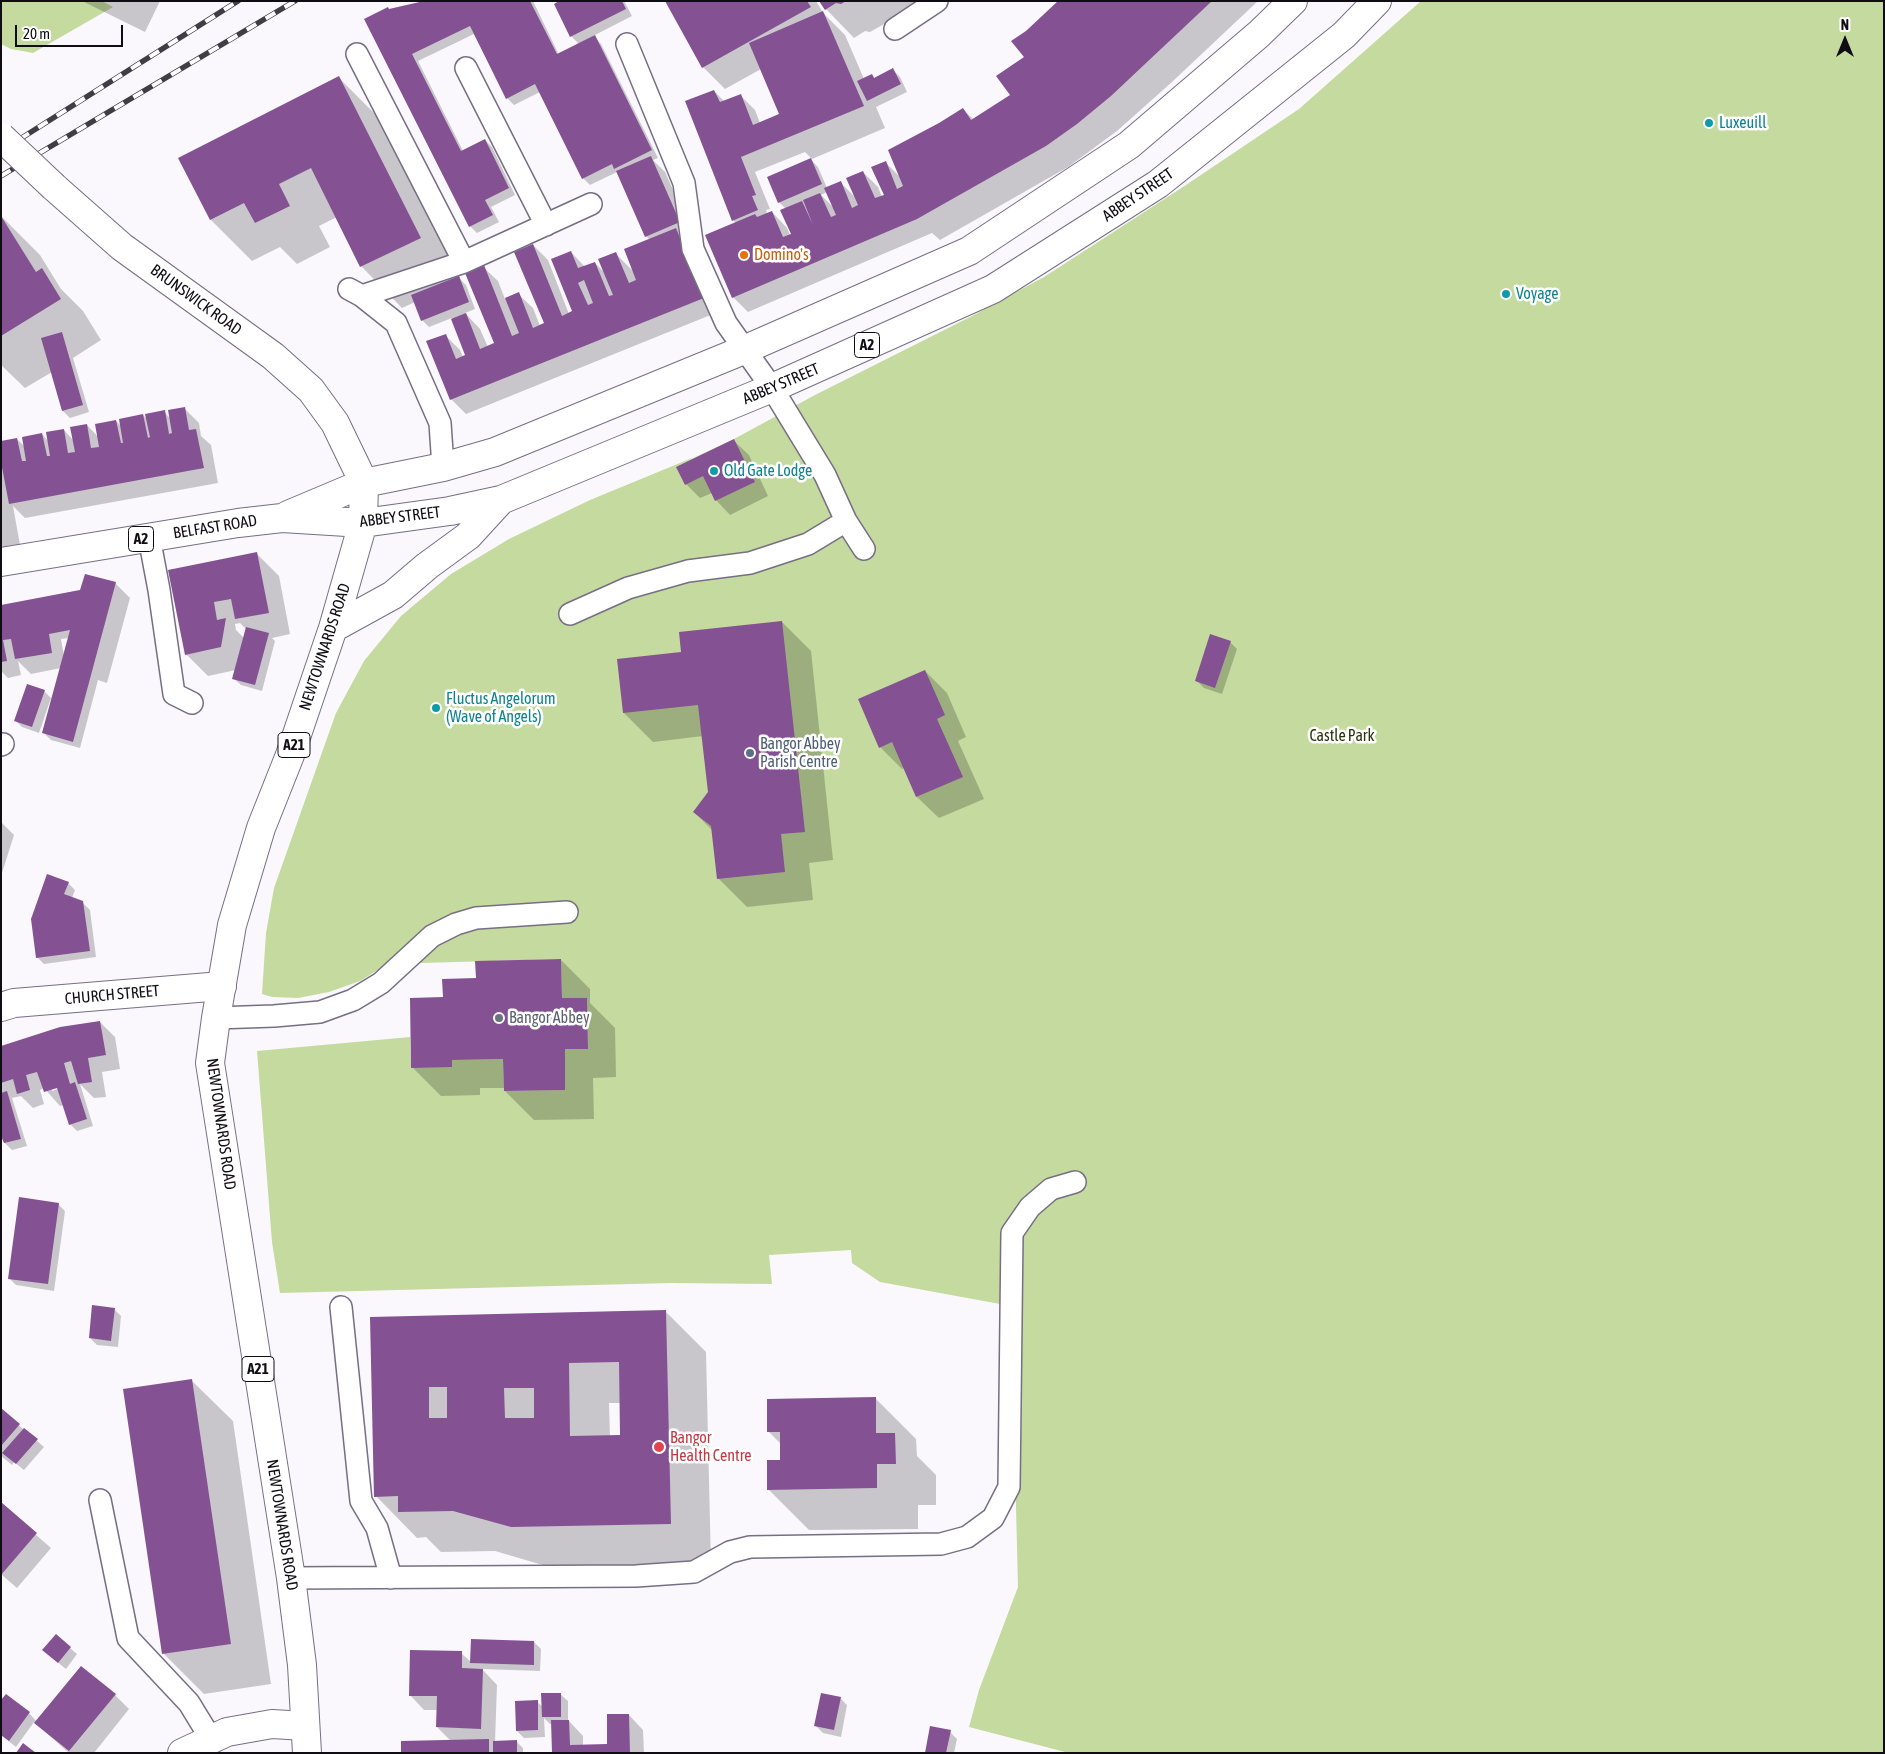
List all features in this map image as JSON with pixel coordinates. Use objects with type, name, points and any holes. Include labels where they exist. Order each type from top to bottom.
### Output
[{"type":"main road","name":"A2","points":[[282,518],[364,483],[443,467],[495,452],[746,349],[969,251],[1130,145],[1259,34],[1294,1]]},
{"type":"main road","name":"ABBEY STREET","points":[[282,518],[363,523],[450,511],[501,500],[772,388],[993,289],[1158,184],[1344,35],[1377,1]]},
{"type":"main road","name":"BRUNSWICK ROAD","points":[[1,137],[54,188],[122,247],[273,356],[311,390],[335,423],[364,483]]},
{"type":"main road","name":"NEWTOWNARDS ROAD","points":[[306,1753],[302,1664],[291,1578],[210,1063],[232,925],[261,828],[290,755],[333,628],[363,523],[364,483]]},
{"type":"main road","points":[[333,628],[393,595],[427,566],[468,536],[501,500]]},
{"type":"main road","name":"BELFAST ROAD","points":[[1,562],[149,537],[282,518]]},
{"type":"main road","name":"CHURCH STREET","points":[[1,1007],[14,1003],[222,986]]},
{"type":"main road","points":[[182,1753],[226,1732],[272,1724],[305,1726]]},
{"type":"lane","points":[[895,29],[937,1]]},
{"type":"lane","points":[[627,44],[684,183],[693,249],[726,324],[746,349],[772,388],[824,475],[846,520],[864,549]]},
{"type":"lane","points":[[357,54],[464,262]]},
{"type":"lane","points":[[466,68],[546,225]]},
{"type":"lane","points":[[443,467],[440,424],[396,324],[355,293],[464,262],[591,204]]},
{"type":"lane","points":[[570,614],[628,588],[688,571],[750,563],[808,544],[846,520]]},
{"type":"lane","points":[[149,537],[159,590],[174,694],[192,703]]},
{"type":"lane","points":[[216,1018],[320,1012],[353,1000],[381,983],[432,936],[456,924],[476,918],[566,912]]},
{"type":"lane","points":[[291,1578],[636,1576],[694,1572],[730,1552],[750,1547],[941,1544],[967,1537],[993,1518],[1009,1487],[1012,1233],[1030,1207],[1051,1189],[1075,1182]]},
{"type":"lane","points":[[341,1307],[361,1501],[377,1528],[391,1578]]},
{"type":"lane","points":[[100,1500],[128,1638],[189,1704],[211,1739]]},
{"type":"green space","points":[[2,1],[102,1],[113,7],[33,53],[11,49],[1,44]]},
{"type":"green space","name":"Castle Park","points":[[1421,1],[1884,1],[1884,1753],[1069,1753],[969,1727],[979,1690],[1018,1587],[1011,1306],[880,1282],[852,1263],[851,1250],[769,1255],[772,1284],[671,1283],[280,1293],[272,1242],[257,1051],[410,1037],[411,1068],[452,1060],[503,1059],[504,1091],[565,1090],[565,1049],[588,1049],[587,998],[562,998],[561,959],[387,964],[360,981],[329,992],[298,998],[272,997],[262,994],[266,933],[274,888],[336,713],[364,661],[401,616],[451,574],[509,539],[590,500],[692,458],[689,460],[734,439],[1044,277],[1299,109]]},
{"type":"building","points":[[424,1],[530,1],[557,54],[595,35],[652,150],[614,169],[612,164],[582,179],[535,84],[506,99],[470,26],[412,54],[461,151],[485,139],[509,188],[485,200],[493,215],[469,227],[364,19],[388,7],[389,9]]},
{"type":"building","points":[[559,1],[622,1],[626,9],[570,37],[554,4]]},
{"type":"building","points":[[665,1],[807,1],[811,7],[702,68]]},
{"type":"building","points":[[819,1],[846,1],[841,4],[836,3],[825,10]]},
{"type":"building","points":[[1058,1],[1212,1],[1111,96],[1046,146],[917,219],[732,298],[705,235],[755,214],[757,217],[772,211],[783,237],[791,234],[780,210],[802,201],[813,225],[803,200],[820,193],[831,217],[836,215],[824,188],[841,181],[852,208],[858,205],[846,178],[863,171],[875,198],[884,195],[871,167],[886,161],[897,189],[903,186],[888,150],[963,108],[971,120],[1010,95],[996,76],[1024,57],[1011,41],[1026,31]]},
{"type":"building","points":[[823,11],[864,106],[741,157],[756,195],[752,196],[758,210],[732,221],[685,101],[714,90],[720,102],[741,94],[753,125],[779,114],[749,43]]},
{"type":"building","points":[[893,68],[901,84],[867,101],[857,81],[872,74],[874,78]]},
{"type":"building","points":[[339,76],[421,238],[360,267],[311,168],[279,184],[290,206],[255,223],[244,203],[210,220],[178,158]]},
{"type":"building","points":[[651,156],[680,222],[645,237],[616,171]]},
{"type":"building","points":[[811,158],[822,184],[778,203],[767,177]]},
{"type":"building","points":[[1,216],[36,272],[42,268],[61,299],[1,336]]},
{"type":"building","points":[[676,228],[704,298],[450,400],[426,341],[446,334],[456,359],[465,355],[451,319],[466,313],[480,349],[494,343],[465,273],[484,265],[512,336],[519,333],[505,298],[519,292],[533,328],[544,323],[514,252],[533,244],[562,316],[572,311],[551,259],[571,251],[578,268],[595,262],[609,296],[613,295],[598,259],[616,252],[629,283],[636,280],[624,249]],"holes":[[[584,280],[593,303],[588,305],[578,283]]]},
{"type":"building","points":[[459,276],[469,302],[421,321],[411,295]]},
{"type":"building","points":[[62,332],[83,405],[62,411],[41,338]]},
{"type":"building","points":[[185,407],[189,430],[196,429],[204,468],[9,504],[1,462],[1,441],[17,438],[22,461],[26,461],[22,437],[42,433],[47,456],[50,456],[46,432],[64,429],[68,453],[75,452],[70,427],[87,424],[91,448],[99,447],[95,424],[116,420],[121,443],[123,443],[119,419],[143,414],[148,438],[150,437],[145,414],[165,410],[169,434],[172,433],[168,410]]},
{"type":"building","name":"Old Gate Lodge","points":[[734,439],[755,482],[715,501],[703,476],[685,485],[676,467]]},
{"type":"building","points":[[257,552],[269,613],[235,619],[231,599],[214,602],[217,620],[226,618],[221,647],[185,655],[168,570]]},
{"type":"building","points":[[85,574],[116,582],[73,742],[42,733],[70,630],[49,634],[52,653],[15,659],[11,639],[3,640],[7,661],[1,662],[1,605],[80,590]]},
{"type":"building","name":"Bangor Abbey Parish Centre","points":[[782,621],[805,832],[781,834],[785,872],[717,879],[711,826],[693,812],[708,792],[698,705],[623,713],[617,659],[681,652],[679,632]]},
{"type":"building","points":[[246,627],[269,633],[255,685],[232,679]]},
{"type":"building","points":[[1210,634],[1231,641],[1215,688],[1195,681]]},
{"type":"building","points":[[925,670],[945,715],[937,719],[963,777],[916,797],[892,742],[879,748],[858,699]]},
{"type":"building","points":[[27,684],[45,690],[32,727],[14,721]]},
{"type":"building","points":[[47,874],[69,882],[64,894],[83,901],[90,951],[36,958],[31,919]]},
{"type":"building","name":"Bangor Abbey","points":[[561,959],[562,998],[587,998],[588,1049],[565,1049],[565,1090],[504,1091],[503,1059],[452,1060],[452,1067],[411,1068],[410,998],[443,997],[442,979],[476,978],[475,961]]},
{"type":"building","points":[[100,1021],[106,1055],[88,1058],[92,1082],[78,1084],[71,1061],[64,1063],[70,1084],[75,1082],[87,1119],[69,1125],[57,1088],[44,1092],[37,1072],[26,1075],[30,1090],[17,1094],[13,1079],[1,1083],[1,1046],[60,1027]]},
{"type":"building","points":[[7,1091],[21,1139],[4,1143],[1,1136],[1,1093]]},
{"type":"building","points":[[19,1197],[59,1203],[48,1284],[8,1279]]},
{"type":"building","points":[[92,1305],[115,1308],[111,1341],[89,1338]]},
{"type":"building","points":[[666,1310],[671,1524],[511,1527],[453,1511],[398,1512],[398,1496],[374,1497],[370,1317]],"holes":[[[619,1362],[620,1435],[570,1436],[569,1363]],[[429,1387],[447,1387],[447,1418],[429,1418]],[[504,1388],[534,1388],[534,1418],[505,1418]]]},
{"type":"building","points":[[192,1379],[231,1644],[162,1654],[123,1389]]},
{"type":"building","points":[[876,1397],[876,1433],[895,1433],[896,1464],[877,1464],[877,1488],[767,1490],[767,1460],[780,1460],[780,1432],[767,1432],[767,1399]]},
{"type":"building","points":[[1,1408],[20,1424],[1,1446]]},
{"type":"building","points":[[24,1428],[38,1439],[16,1464],[2,1453]]},
{"type":"building","points":[[1,1502],[37,1533],[1,1575]]},
{"type":"building","points":[[56,1634],[71,1647],[58,1663],[42,1650]]},
{"type":"building","points":[[471,1639],[534,1641],[534,1665],[470,1663]]},
{"type":"building","points":[[410,1650],[462,1651],[462,1668],[483,1669],[481,1729],[436,1727],[437,1696],[409,1696]]},
{"type":"building","points":[[81,1666],[116,1694],[69,1751],[34,1723]]},
{"type":"building","points":[[541,1693],[561,1693],[561,1717],[542,1717]]},
{"type":"building","points":[[821,1693],[841,1697],[834,1730],[814,1726]]},
{"type":"building","points":[[6,1694],[30,1712],[9,1741],[1,1735],[1,1700]]},
{"type":"building","points":[[538,1700],[538,1730],[516,1731],[515,1701]]},
{"type":"building","points":[[607,1714],[629,1714],[630,1753],[552,1753],[551,1720],[569,1720],[570,1745],[607,1744]]},
{"type":"building","points":[[930,1726],[951,1730],[946,1753],[925,1753]]},
{"type":"building","points":[[489,1739],[489,1753],[401,1753],[401,1741]]},
{"type":"building","points":[[517,1740],[517,1753],[493,1753],[493,1741]]},
{"type":"building","points":[[23,1743],[36,1753],[16,1753]]},
{"type":"railway","points":[[1,151],[238,1]]},
{"type":"railway","points":[[1,176],[295,1]]},
{"type":"place","name":"Luxeuill","points":[[1709,123]]},
{"type":"place","name":"Domino's","points":[[744,255]]},
{"type":"place","name":"Voyage","points":[[1506,294]]},
{"type":"place","name":"Old Gate Lodge","points":[[714,471]]},
{"type":"place","name":"Fluctus Angelorum (Wave of Angels)","points":[[436,708]]},
{"type":"place","name":"Bangor Abbey Parish Centre","points":[[750,753]]},
{"type":"place","name":"Bangor Abbey","points":[[499,1018]]},
{"type":"place","name":"Bangor Health Centre","points":[[659,1447]]}]
